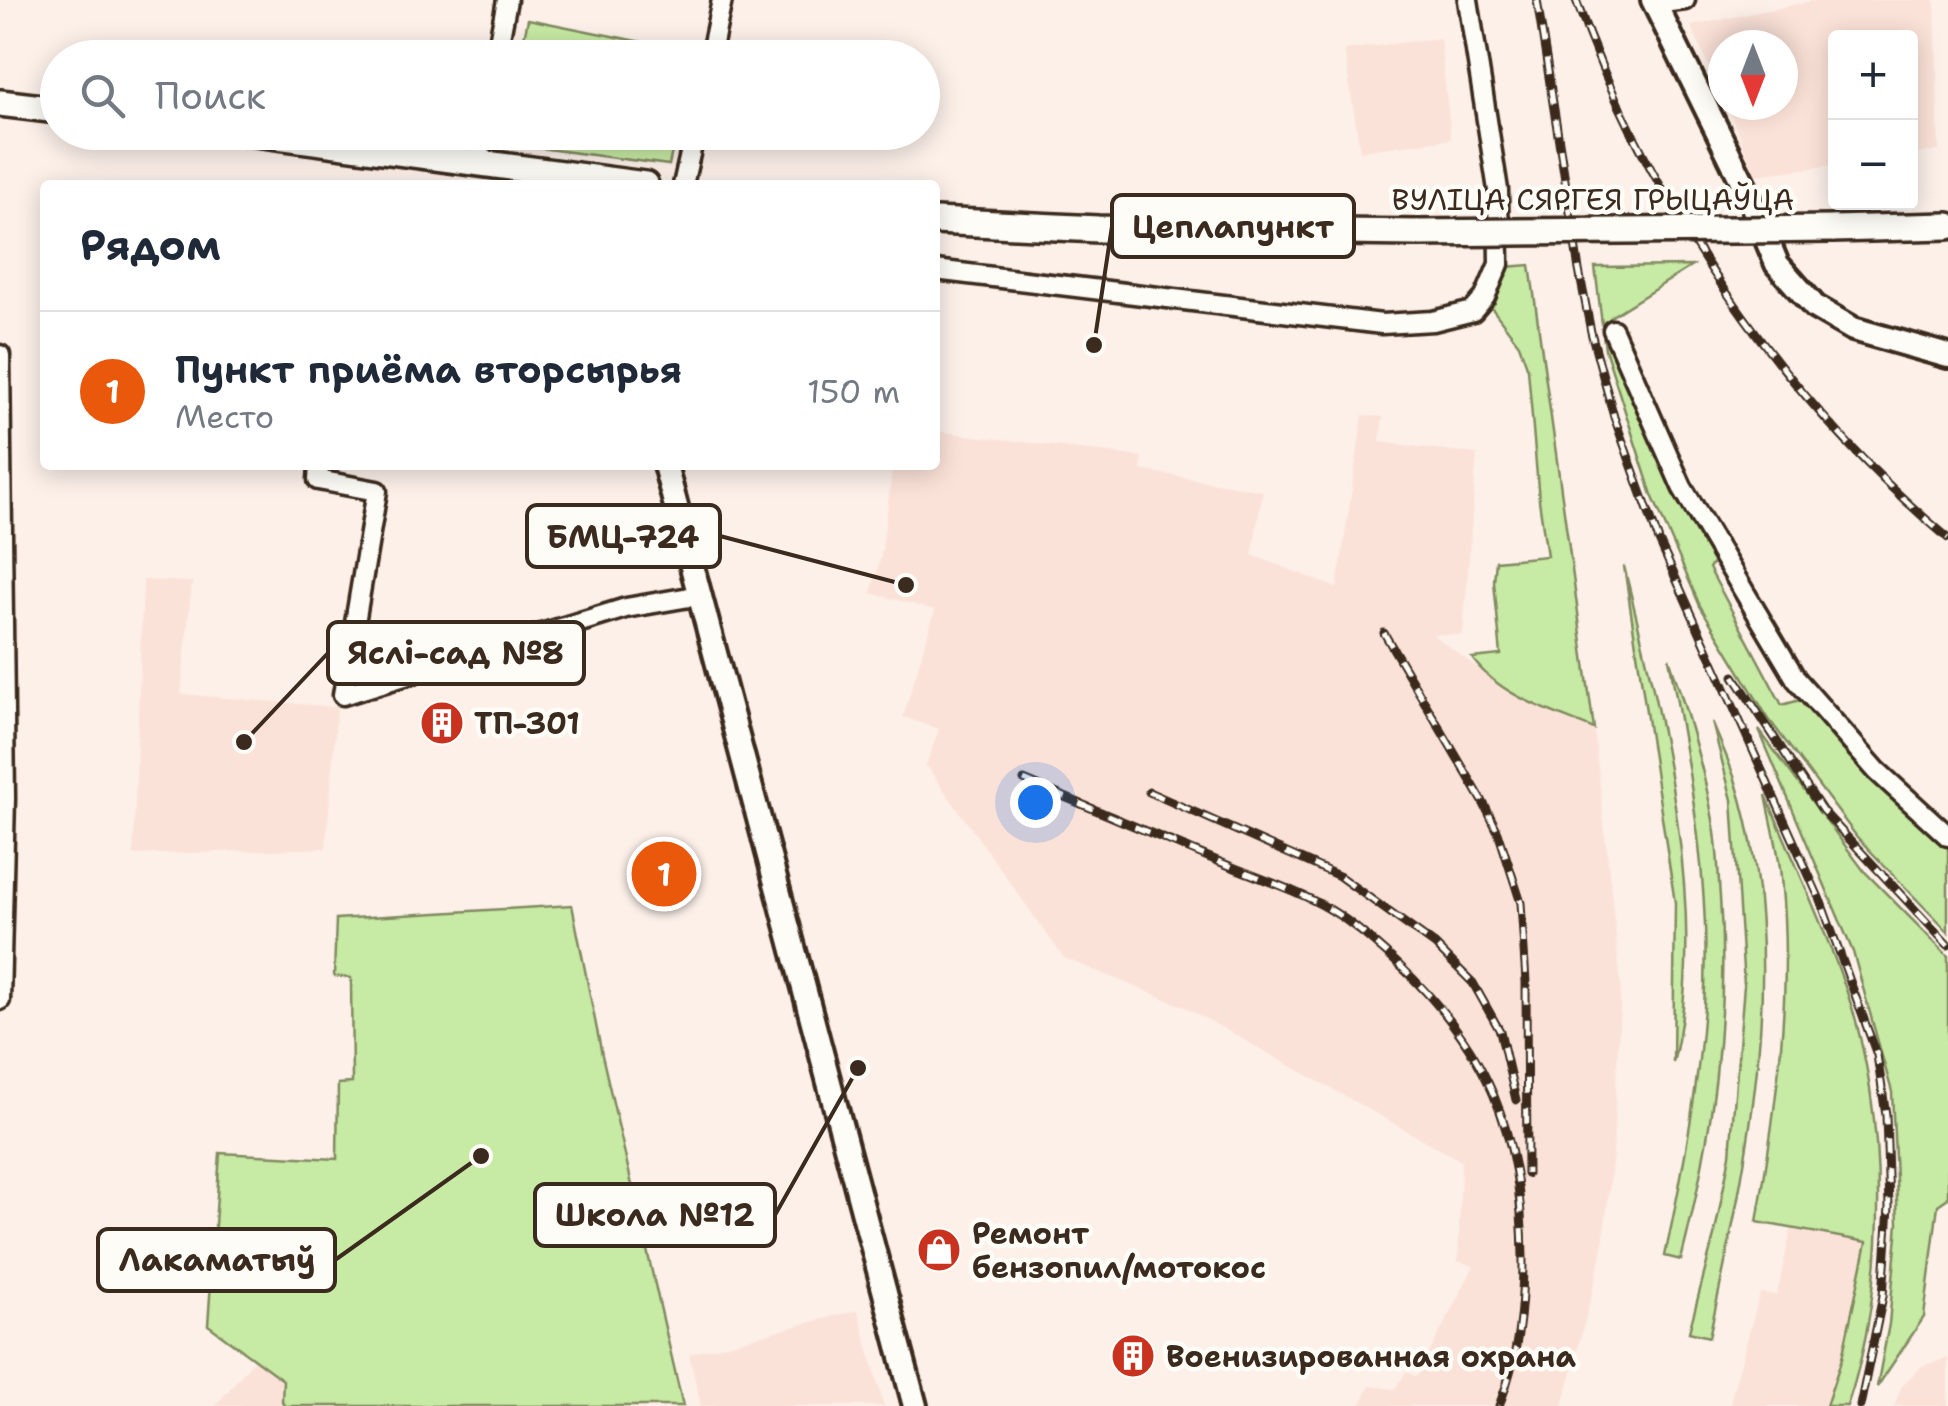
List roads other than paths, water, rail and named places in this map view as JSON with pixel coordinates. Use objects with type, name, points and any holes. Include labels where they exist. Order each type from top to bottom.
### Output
[{"type":"main road","points":[[0,103],[40,108]]},
{"type":"main road","points":[[390,150],[596,180]]},
{"type":"main road","name":"ВУЛІЦА СЯРГЕЯ ГРЫЦАЎЦА","points":[[940,221],[1098,229],[1419,233],[1948,226]]},
{"type":"street","points":[[499,40],[507,0]]},
{"type":"street","points":[[714,40],[722,0]]},
{"type":"street","points":[[940,271],[1382,324],[1433,321],[1472,311],[1485,297],[1498,264],[1498,190],[1468,0]]},
{"type":"street","points":[[1685,0],[1654,2],[1744,185],[1777,264],[1815,307],[1853,329],[1948,356]]},
{"type":"street","points":[[478,161],[480,150]]},
{"type":"street","points":[[685,180],[691,150]]},
{"type":"street","points":[[1614,330],[1682,488],[1796,679],[1877,771],[1948,836]]},
{"type":"street","points":[[0,355],[0,1000]]},
{"type":"street","points":[[318,470],[318,480],[377,491],[343,695],[626,608],[701,595]]},
{"type":"street","points":[[666,470],[915,1406]]},
{"type":"railway","points":[[1537,0],[1579,270],[1614,417],[1659,541],[1821,902],[1877,1055],[1886,1115],[1889,1207],[1883,1296],[1860,1406]]},
{"type":"railway","points":[[1576,0],[1605,75],[1641,149],[1681,222],[1727,293],[1831,425],[1948,538]]},
{"type":"railway","points":[[1384,633],[1482,800],[1498,832],[1521,903],[1526,982],[1527,1174]]},
{"type":"railway","points":[[1734,676],[1822,810],[1948,945]]},
{"type":"railway","points":[[1024,780],[1331,910],[1396,962],[1455,1027],[1494,1095],[1516,1171],[1521,1213],[1520,1315],[1511,1370],[1499,1406]]},
{"type":"railway","points":[[1149,792],[1339,876],[1435,945],[1473,983],[1500,1031],[1516,1100]]},
{"type":"place","name":"Цеплапункт","points":[[1094,345]]},
{"type":"place","name":"БМЦ-724","points":[[906,585]]},
{"type":"place","name":"ТП-301","points":[[442,723]]},
{"type":"place","name":"Яслі-сад №8","points":[[244,742]]},
{"type":"place","name":"Пункт приёма вторсырья","points":[[664,874]]},
{"type":"place","name":"Школа №12","points":[[858,1068]]},
{"type":"place","name":"Лакаматыў","points":[[481,1156]]},
{"type":"place","name":"Ремонт бензопил/мотокос","points":[[939,1250]]},
{"type":"place","name":"Военизированная охрана","points":[[1133,1356]]}]
